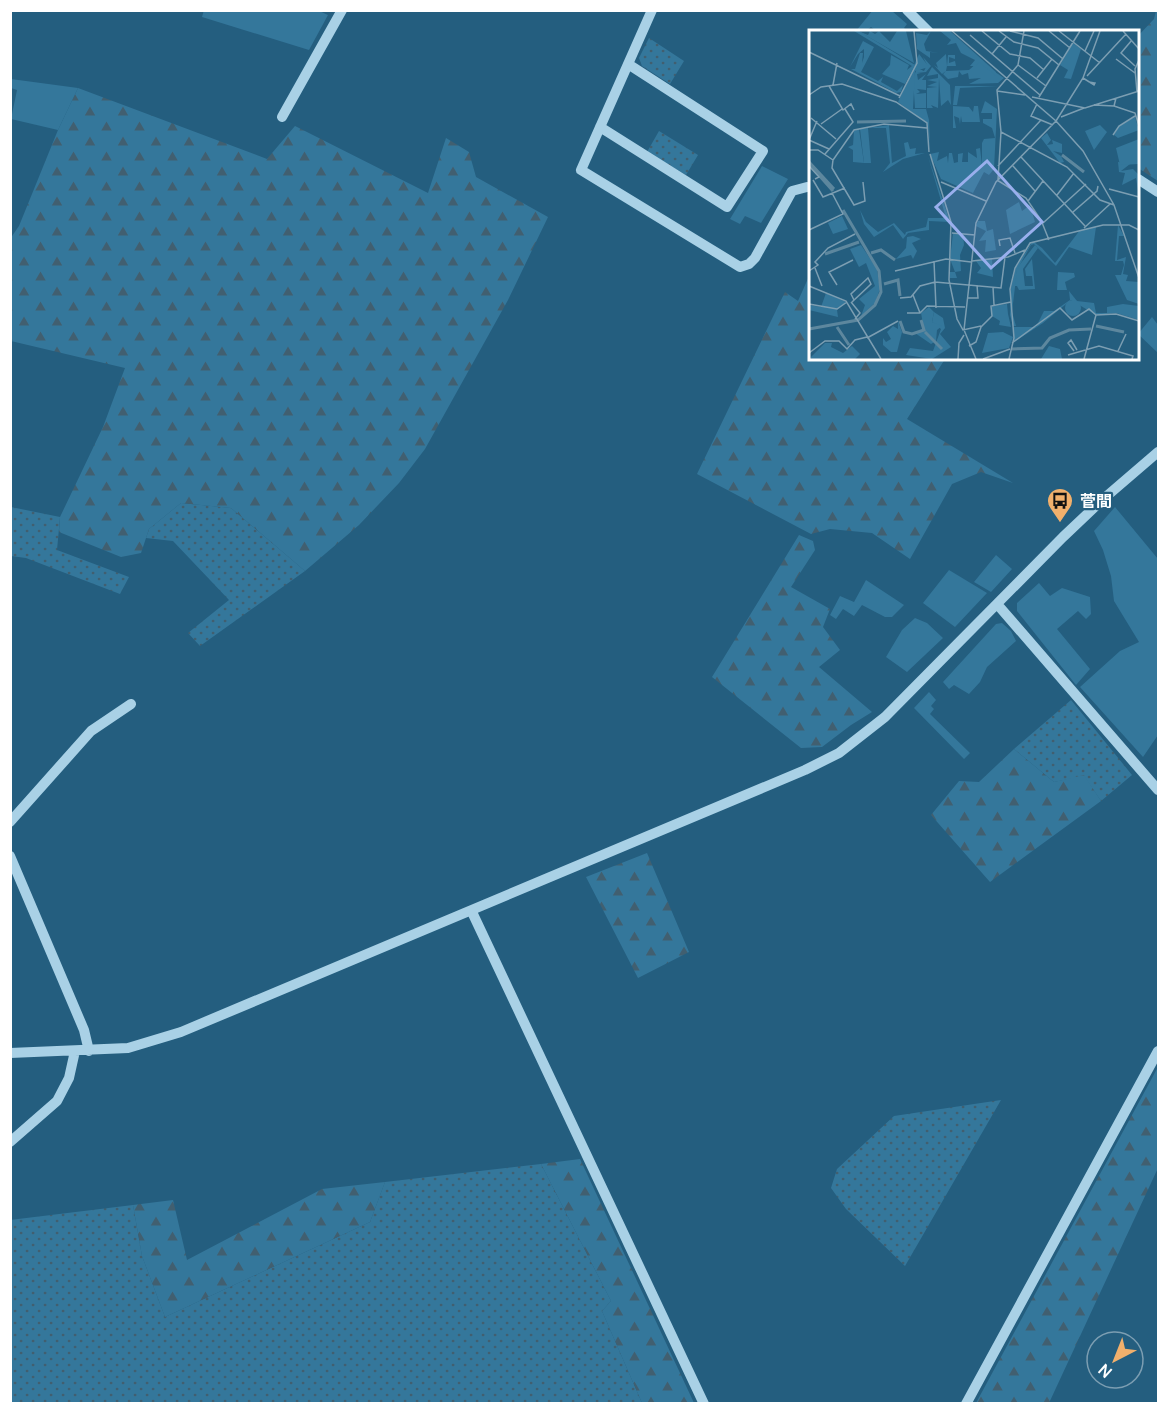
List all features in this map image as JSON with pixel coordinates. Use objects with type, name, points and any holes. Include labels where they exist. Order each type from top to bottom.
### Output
[{"type":"street","points":[[282,117],[342,10]]},
{"type":"street","points":[[652,10],[581,170],[740,267],[749,264],[755,258],[792,191],[807,187]]},
{"type":"street","points":[[907,10],[927,30]]},
{"type":"street","points":[[600,127],[727,207],[763,150],[628,63]]},
{"type":"street","points":[[1139,180],[1158,192]]},
{"type":"street","points":[[10,1053],[128,1048],[182,1032],[472,912],[805,770],[839,753],[885,717],[1063,537],[1158,452]]},
{"type":"street","points":[[997,604],[1158,790]]},
{"type":"street","points":[[10,822],[91,731],[130,704]]},
{"type":"street","points":[[10,856],[84,1030],[89,1051]]},
{"type":"street","points":[[472,912],[704,1404]]},
{"type":"street","points":[[10,1142],[57,1101],[69,1078],[75,1051]]},
{"type":"street","points":[[966,1404],[1158,1051]]},
{"type":"green space","points":[[204,10],[317,10],[328,15],[309,50],[202,17]]},
{"type":"green space","points":[[873,10],[892,11],[907,24],[904,28],[906,30],[875,30],[871,27],[867,30],[857,30]]},
{"type":"green space","points":[[1158,11],[1158,181],[1139,169],[1139,35],[1154,19]]},
{"type":"green space","points":[[649,38],[684,61],[670,84],[642,66],[639,58]]},
{"type":"green space","points":[[11,79],[78,88],[58,130],[11,119],[17,90],[11,88]]},
{"type":"green space","points":[[78,88],[267,159],[295,126],[428,193],[446,138],[469,152],[476,177],[548,217],[508,300],[425,449],[399,483],[359,525],[305,571],[231,508],[181,503],[149,529],[141,553],[121,557],[59,532],[60,517],[103,427],[125,368],[11,341],[10,239],[19,226],[58,130]]},
{"type":"green space","points":[[659,131],[698,155],[686,175],[647,152]]},
{"type":"green space","points":[[762,166],[788,179],[761,223],[745,216],[740,224],[730,219]]},
{"type":"green space","points":[[809,276],[809,360],[944,360],[907,419],[1013,483],[981,472],[952,484],[910,559],[872,533],[830,529],[811,534],[697,474],[785,292],[798,301]]},
{"type":"green space","points":[[1152,317],[1158,325],[1158,353],[1139,335]]},
{"type":"green space","points":[[181,503],[231,508],[305,571],[200,646],[188,633],[229,600],[173,541],[146,538],[149,529]]},
{"type":"green space","points":[[11,507],[60,517],[57,550],[129,577],[120,594],[26,558],[11,556]]},
{"type":"green space","points":[[1115,507],[1158,559],[1158,735],[1143,757],[1080,687],[1120,651],[1139,642],[1114,601],[1111,576],[1094,531]]},
{"type":"green space","points":[[799,535],[813,541],[815,550],[791,587],[830,609],[823,627],[840,650],[819,667],[872,712],[822,747],[801,748],[712,677]]},
{"type":"green space","points":[[996,555],[1012,569],[991,592],[974,582]]},
{"type":"green space","points":[[949,570],[987,593],[955,627],[923,603]]},
{"type":"green space","points":[[866,580],[904,605],[892,617],[885,617],[862,605],[854,616],[843,609],[836,619],[830,615],[840,596],[854,602]]},
{"type":"green space","points":[[1039,583],[1050,596],[1062,588],[1090,597],[1091,614],[1086,619],[1078,611],[1057,629],[1090,669],[1076,685],[1017,611],[1017,603]]},
{"type":"green space","points":[[915,618],[927,623],[943,638],[907,672],[886,657],[902,630]]},
{"type":"green space","points":[[1002,623],[1011,631],[1016,641],[987,667],[980,682],[969,694],[954,685],[949,689],[943,682],[996,624]]},
{"type":"green space","points":[[929,692],[936,700],[931,706],[934,709],[930,714],[970,753],[964,759],[914,708]]},
{"type":"green space","points":[[1071,700],[1132,775],[1101,801],[1084,776],[1054,782],[1014,749]]},
{"type":"green space","points":[[1014,749],[1054,782],[1084,775],[1101,801],[990,882],[931,815],[959,781],[979,782]]},
{"type":"green space","points":[[647,853],[689,952],[638,978],[586,877]]},
{"type":"green space","points":[[1158,1067],[1158,1168],[1049,1403],[976,1403]]},
{"type":"green space","points":[[1001,1100],[905,1266],[846,1209],[831,1188],[837,1169],[894,1116]]},
{"type":"green space","points":[[580,1159],[694,1403],[642,1403],[602,1311],[611,1301],[541,1164]]},
{"type":"green space","points":[[541,1164],[611,1301],[602,1311],[642,1403],[11,1403],[10,1220],[133,1205],[142,1256],[165,1317],[370,1222],[385,1182]]},
{"type":"green space","points":[[385,1182],[370,1222],[165,1317],[142,1256],[133,1205],[173,1200],[187,1260],[322,1189]]},
{"type":"place","name":"菅間","points":[[1060,524]]}]
